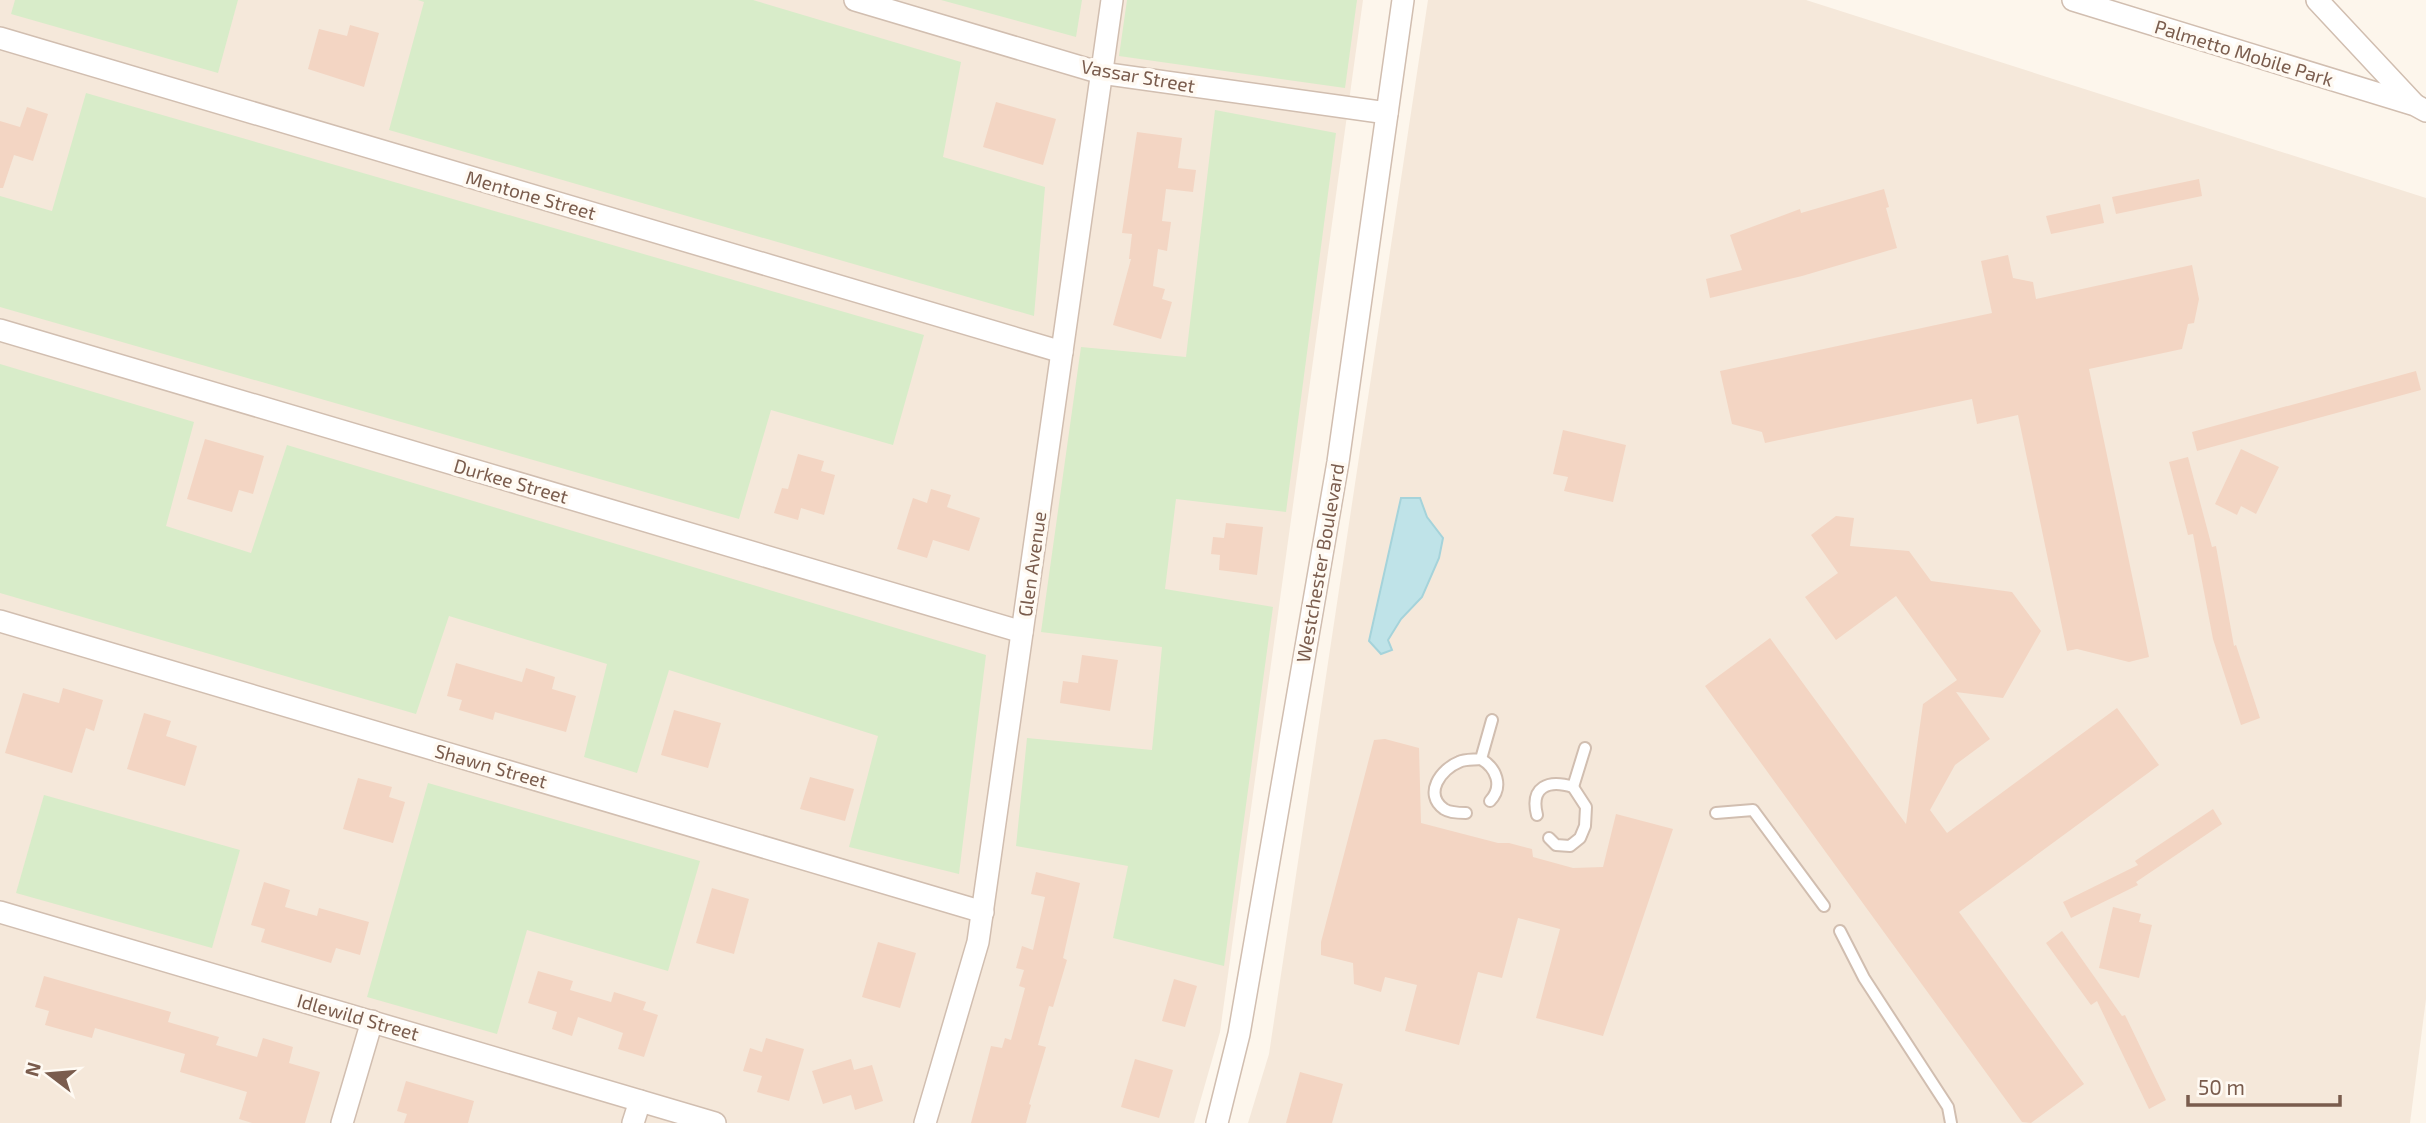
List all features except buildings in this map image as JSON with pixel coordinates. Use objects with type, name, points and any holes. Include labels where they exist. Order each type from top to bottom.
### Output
[{"type":"street","name":"Vassar Street","points":[[855,0],[1101,73],[1387,113]]},
{"type":"street","name":"Glen Avenue","points":[[925,1123],[978,942],[983,912],[1112,0]]},
{"type":"street","name":"Westchester Boulevard","points":[[1217,1123],[1239,1034],[1338,462],[1403,0]]},
{"type":"street","name":"Palmetto Mobile Park","points":[[2073,0],[2421,108]]},
{"type":"street","name":"Palmetto Mobile Park","points":[[2317,0],[2421,108]]},
{"type":"street","name":"Mentone Street","points":[[0,38],[1062,352]]},
{"type":"street","name":"Durkee Street","points":[[0,330],[1022,632]]},
{"type":"street","name":"Shawn Street","points":[[0,621],[983,912]]},
{"type":"street","name":"Idlewild Street","points":[[0,912],[715,1123]]},
{"type":"street","points":[[342,1123],[372,1021]]},
{"type":"street","points":[[633,1123],[640,1101]]},
{"type":"lane","points":[[1481,759],[1492,720]]},
{"type":"lane","points":[[1573,787],[1585,748]]},
{"type":"lane","points":[[1466,813],[1453,813],[1443,809],[1435,796],[1436,781],[1441,773],[1460,761],[1481,759],[1491,765],[1498,777],[1495,795],[1490,801]]},
{"type":"lane","points":[[1537,816],[1534,803],[1538,792],[1550,784],[1561,783],[1573,787],[1586,807],[1585,826],[1580,838],[1570,846],[1556,845],[1549,838]]},
{"type":"lane","points":[[1716,813],[1753,810],[1824,906]]},
{"type":"lane","points":[[1840,931],[1864,978],[1948,1107],[1951,1123]]},
{"type":"shaded area","points":[[0,0],[1363,0],[1220,1032],[1194,1123],[0,1123]]},
{"type":"shaded area","points":[[1428,0],[1806,0],[2426,198],[2426,999],[2410,1123],[1248,1123],[1269,1054]]},
{"type":"green space","points":[[15,0],[238,0],[218,73],[11,14]]},
{"type":"green space","points":[[418,0],[753,0],[961,62],[943,157],[1045,187],[1034,316],[389,130],[424,2]]},
{"type":"green space","points":[[941,0],[1082,0],[1076,37]]},
{"type":"green space","points":[[1127,0],[1357,0],[1345,88],[1119,56]]},
{"type":"green space","points":[[86,93],[924,335],[893,445],[771,410],[739,519],[0,307],[0,196],[52,211]]},
{"type":"green space","points":[[1215,110],[1336,133],[1286,512],[1176,499],[1165,589],[1273,607],[1224,966],[1113,938],[1128,866],[1016,846],[1027,738],[1152,750],[1162,647],[1041,632],[1081,347],[1186,357]]},
{"type":"green space","points":[[0,364],[194,422],[166,526],[251,553],[287,445],[986,655],[959,874],[849,847],[878,736],[669,670],[637,773],[584,757],[607,664],[449,616],[416,714],[0,593]]},
{"type":"green space","points":[[428,783],[700,861],[668,971],[527,930],[497,1034],[367,997]]},
{"type":"green space","points":[[44,795],[240,850],[212,948],[16,893]]},
{"type":"water","points":[[1401,498],[1420,498],[1427,517],[1443,538],[1439,558],[1422,597],[1401,619],[1388,640],[1392,650],[1381,654],[1369,641]]}]
